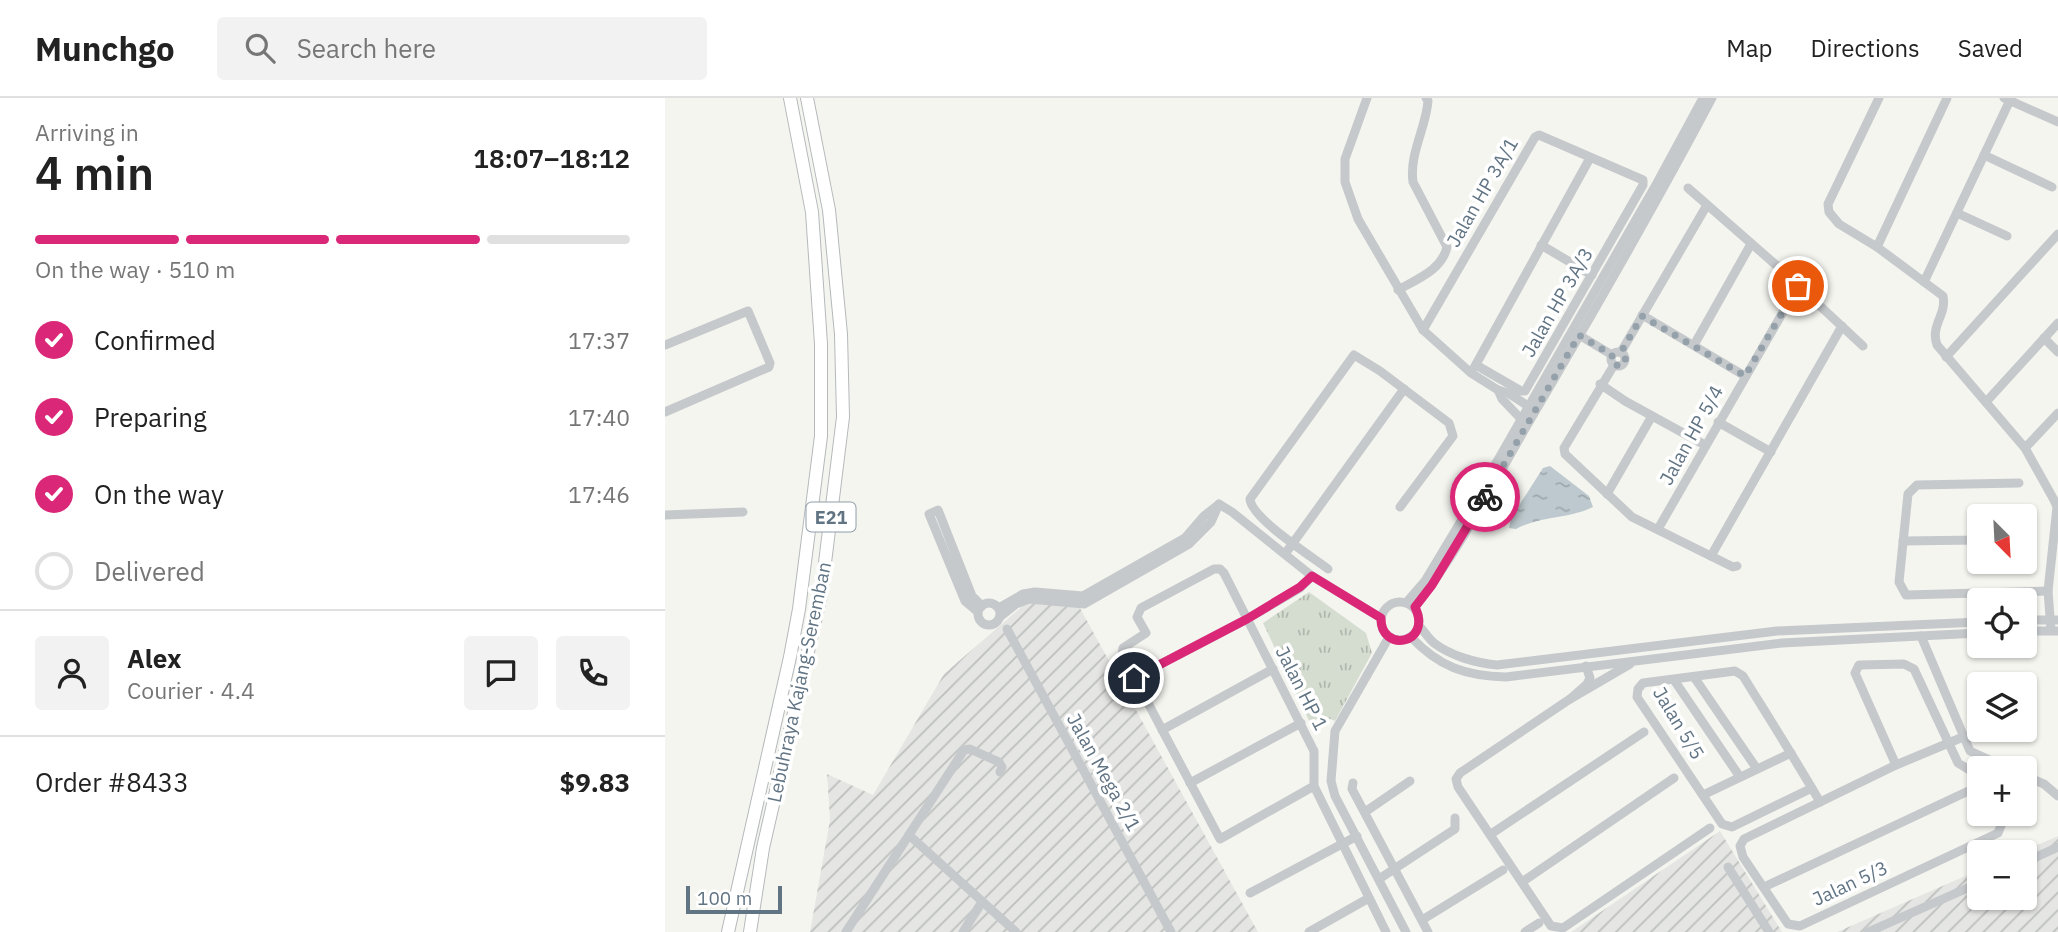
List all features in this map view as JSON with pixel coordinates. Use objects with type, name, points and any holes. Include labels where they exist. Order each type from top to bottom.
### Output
[{"type":"highway","name":"Lebuhraya Kajang-Seremban","points":[[728,932],[790,657],[805,567],[821,436],[821,344],[812,212],[790,98]]},
{"type":"highway","name":"Lebuhraya Kajang-Seremban","points":[[750,932],[763,848],[821,595],[843,417],[841,334],[829,210],[807,98]]},
{"type":"street","points":[[1367,98],[1345,159],[1345,182],[1359,219],[1423,330],[1498,390],[1508,393],[1532,409]]},
{"type":"street","points":[[1398,290],[1432,271],[1444,257],[1447,247],[1413,182],[1411,170],[1427,113],[1426,98]]},
{"type":"street","points":[[1576,333],[1703,98]]},
{"type":"street","points":[[1410,605],[1665,187],[1712,98]]},
{"type":"street","points":[[1879,98],[1828,204],[1829,212],[1839,224],[1877,247],[1939,292],[1944,302],[1934,332],[1937,345],[2025,448],[2058,507],[2048,592],[2055,620],[2054,630]]},
{"type":"street","points":[[1877,247],[1947,98]]},
{"type":"street","points":[[1924,282],[2008,99],[2058,122]]},
{"type":"street","name":"Jalan HP 3A/1","points":[[1423,330],[1535,137],[1539,135],[1643,180]]},
{"type":"street","points":[[1984,155],[2052,187]]},
{"type":"street","points":[[1473,369],[1590,158]]},
{"type":"street","name":"Jalan HP 3A/3","points":[[1473,369],[1525,391],[1643,185],[1643,180]]},
{"type":"street","points":[[1688,188],[1863,346]]},
{"type":"street","points":[[1707,205],[1615,357],[1564,448],[1565,454],[1632,517],[1733,567],[1737,566]]},
{"type":"street","points":[[1957,213],[2007,236]]},
{"type":"street","points":[[1946,357],[2058,234]]},
{"type":"street","points":[[1693,345],[1751,244]]},
{"type":"street","points":[[1541,245],[1592,275]]},
{"type":"street","name":"Jalan HP 5/4","points":[[1658,529],[1798,286]]},
{"type":"street","points":[[665,345],[748,311],[770,363],[769,368],[665,412]]},
{"type":"street","points":[[1642,316],[1745,376]]},
{"type":"street","points":[[1986,402],[2058,323]]},
{"type":"street","points":[[1711,556],[1842,326]]},
{"type":"street","points":[[1576,333],[1615,357]]},
{"type":"street","points":[[2044,338],[2058,352]]},
{"type":"street","points":[[1328,569],[1252,509],[1250,499],[1353,355],[1404,389],[1449,423],[1451,428],[1453,436],[1400,506]]},
{"type":"street","points":[[1600,384],[1705,445]]},
{"type":"street","points":[[1285,554],[1404,389]]},
{"type":"street","points":[[1498,390],[1502,399],[1524,422]]},
{"type":"street","points":[[2025,448],[2058,413]]},
{"type":"street","points":[[1607,494],[1652,416]]},
{"type":"street","points":[[1718,422],[1771,452]]},
{"type":"street","points":[[2019,484],[1917,485],[1908,494],[1899,582],[1906,595],[2048,592]]},
{"type":"street","points":[[1000,612],[993,604],[980,609],[965,601],[929,514],[931,512],[938,510],[972,596],[980,609],[979,619],[987,626],[997,622],[1007,602],[1023,594],[1035,592],[1083,596],[1189,544],[1211,522],[1219,504],[1312,576],[1381,618]]},
{"type":"street","points":[[665,516],[743,512]]},
{"type":"street","points":[[1903,541],[1967,540]]},
{"type":"street","name":"Jalan HP 1","points":[[1134,678],[1122,654],[1123,648],[1146,633],[1137,617],[1141,608],[1215,569],[1220,569],[1314,751],[1314,786],[1387,932]]},
{"type":"street","points":[[1312,576],[1300,587],[1247,619],[1134,678],[1220,839],[1314,786]]},
{"type":"street","points":[[1967,623],[1777,631],[1489,665],[1459,656],[1434,643],[1419,626],[1418,615],[1410,605],[1393,603],[1381,618],[1382,629],[1392,639],[1411,638],[1425,652],[1467,674],[1506,677],[1782,643],[1967,634]]},
{"type":"street","points":[[2049,603],[2058,611]]},
{"type":"street","points":[[2038,620],[2049,603]]},
{"type":"street","points":[[2038,620],[2055,620]]},
{"type":"street","points":[[1411,638],[1419,626]]},
{"type":"street","name":"Jalan Mega 2/1","points":[[1007,629],[1171,932]]},
{"type":"street","points":[[1777,631],[1782,643]]},
{"type":"street","points":[[1921,636],[1963,737],[1970,751],[1976,756]]},
{"type":"street","points":[[1392,639],[1333,747],[1331,781],[1335,796],[1406,932]]},
{"type":"street","points":[[1638,648],[1654,658]]},
{"type":"street","points":[[1599,665],[1631,656],[1638,648]]},
{"type":"street","points":[[1638,660],[1570,699],[1460,773],[1456,779],[1458,787],[1551,926],[1563,928],[1710,828]]},
{"type":"street","points":[[1896,765],[1855,673],[1859,664],[1904,664],[1915,668],[1958,763],[1967,769]]},
{"type":"street","points":[[1570,699],[1590,678],[1585,666]]},
{"type":"street","points":[[1162,730],[1273,669]]},
{"type":"street","name":"Jalan 5/5","points":[[1812,788],[1732,827],[1722,824],[1637,697],[1638,689],[1643,683],[1735,671],[1743,676],[1791,753],[1812,788],[1820,802]]},
{"type":"street","points":[[1694,677],[1757,769]]},
{"type":"street","points":[[1674,680],[1741,777]]},
{"type":"street","points":[[1190,783],[1301,723]]},
{"type":"street","points":[[1491,834],[1644,732]]},
{"type":"street","points":[[1820,802],[1896,765],[1963,737]]},
{"type":"street","points":[[846,932],[960,754],[970,749],[999,762],[1002,767],[1000,772]]},
{"type":"street","points":[[1703,795],[1791,753]]},
{"type":"street","points":[[1522,882],[1674,778]]},
{"type":"street","points":[[1365,812],[1410,781]]},
{"type":"street","points":[[2037,781],[2058,796]]},
{"type":"street","points":[[1353,783],[1352,789],[1428,932]]},
{"type":"street","points":[[1764,887],[1967,792]]},
{"type":"street","name":"Jalan 5/3","points":[[1820,802],[1744,839],[1740,846],[1744,857],[1789,924],[1800,926],[1998,833],[2001,826]]},
{"type":"street","points":[[1379,879],[1455,829],[1455,818]]},
{"type":"street","points":[[909,835],[1016,932]]},
{"type":"street","points":[[1250,893],[1357,836]]},
{"type":"street","points":[[2037,857],[2058,847]]},
{"type":"street","points":[[1728,867],[1769,932]]},
{"type":"street","points":[[1422,920],[1503,870]]},
{"type":"street","points":[[1868,932],[1888,928],[1967,889]]},
{"type":"street","points":[[1309,932],[1369,898]]},
{"type":"street","points":[[963,932],[982,902]]},
{"type":"street","points":[[1525,932],[1539,923]]},
{"type":"shaded area","points":[[1032,598],[1075,599],[1258,932],[810,932],[830,820],[827,774],[873,795],[944,674]]},
{"type":"shaded area","points":[[1720,831],[1782,932],[1571,932]]},
{"type":"shaded area","points":[[2058,836],[2058,932],[1837,932],[1967,875],[1967,910],[2037,910],[2037,845]]},
{"type":"green space","points":[[1309,592],[1366,633],[1372,653],[1335,721],[1319,714],[1313,729],[1263,623]]},
{"type":"water","points":[[1550,466],[1589,496],[1593,507],[1516,529],[1509,528],[1511,518],[1543,468]]},
{"type":"way so far","points":[[1485,497],[1579,335],[1612,355],[1612,363],[1619,366],[1626,360],[1621,352],[1642,316],[1745,376],[1798,286]]},
{"type":"route","points":[[1134,678],[1247,619],[1300,587],[1312,576],[1381,618],[1382,629],[1389,637],[1394,640],[1411,638],[1419,626],[1415,607],[1432,585],[1485,497]]}]
